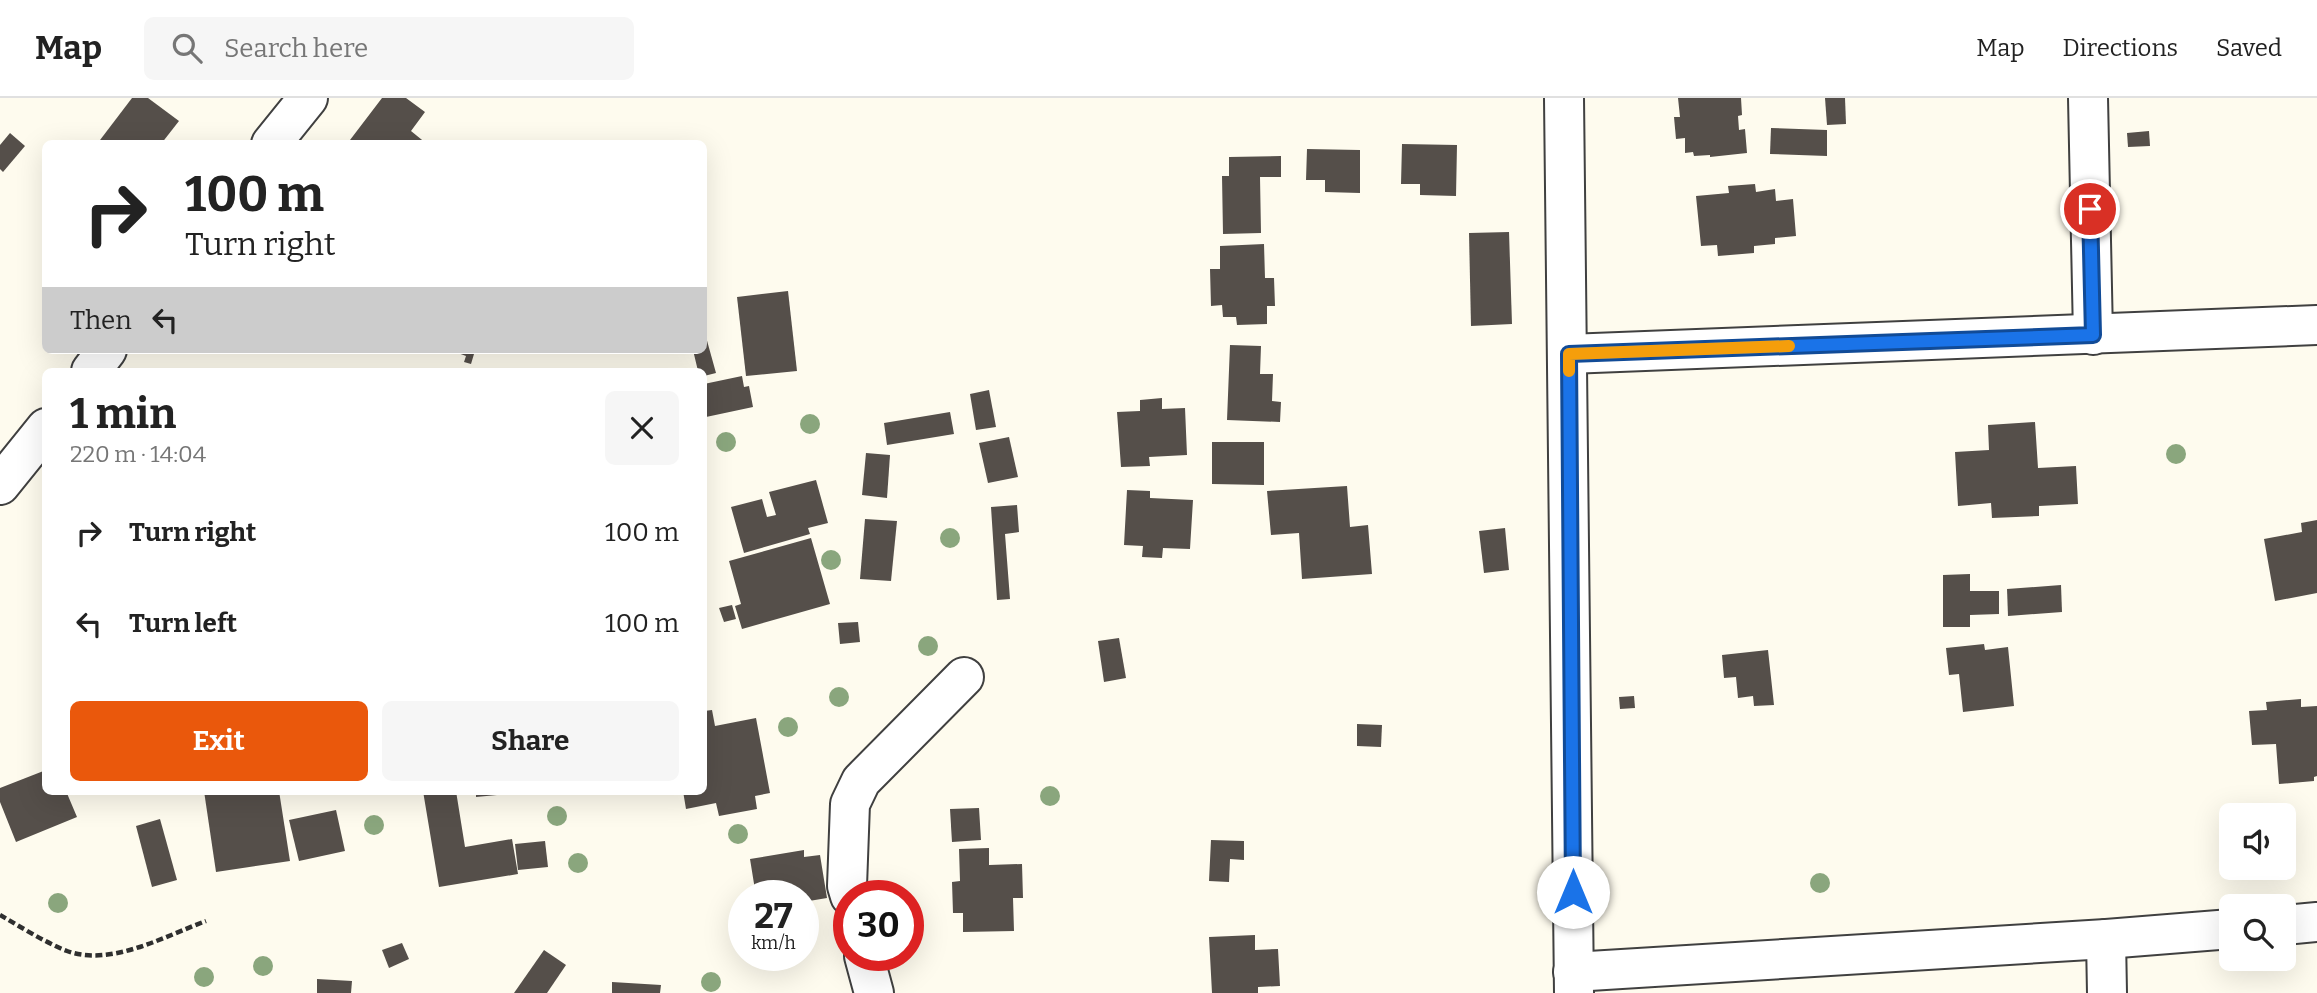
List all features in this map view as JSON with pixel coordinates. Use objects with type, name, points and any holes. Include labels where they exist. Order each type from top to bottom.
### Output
[{"type":"street","points":[[274,140],[307,98]]},
{"type":"street","points":[[1564,98],[1569,354],[1574,983],[2219,930]]},
{"type":"street","points":[[2088,98],[2093,335]]},
{"type":"street","points":[[1569,354],[2317,325]]},
{"type":"street","points":[[92,368],[104,354]]},
{"type":"street","points":[[0,485],[42,433]]},
{"type":"street","points":[[847,880],[850,804],[860,781],[964,677]]},
{"type":"street","points":[[2296,924],[2317,922]]},
{"type":"street","points":[[2106,939],[2107,993]]},
{"type":"street","points":[[868,971],[874,993]]},
{"type":"path","points":[[0,915],[67,951],[108,955],[140,947],[206,921]]},
{"type":"building","points":[[132,98],[148,98],[179,121],[164,140],[100,140]]},
{"type":"building","points":[[382,98],[406,98],[425,112],[411,131],[422,140],[350,140]]},
{"type":"building","points":[[1678,98],[1741,98],[1739,130],[1745,129],[1747,153],[1710,157],[1694,156],[1693,152],[1685,153],[1685,138],[1676,139],[1674,117],[1680,117]]},
{"type":"building","points":[[1825,98],[1845,98],[1846,124],[1827,125]]},
{"type":"building","points":[[1771,128],[1827,130],[1827,156],[1770,154]]},
{"type":"building","points":[[2149,131],[2150,146],[2128,147],[2127,133]]},
{"type":"building","points":[[10,133],[25,146],[3,172],[0,169],[0,145]]},
{"type":"building","points":[[1402,144],[1457,145],[1456,196],[1420,195],[1420,184],[1401,184]]},
{"type":"building","points":[[1307,149],[1360,150],[1360,193],[1325,192],[1325,180],[1306,180]]},
{"type":"building","points":[[1281,156],[1281,177],[1260,177],[1261,233],[1223,234],[1222,176],[1229,176],[1229,157]]},
{"type":"building","points":[[1755,184],[1756,192],[1775,189],[1776,201],[1793,199],[1796,236],[1775,238],[1775,244],[1754,246],[1754,253],[1718,256],[1717,245],[1701,246],[1696,196],[1729,193],[1728,186]]},
{"type":"building","points":[[1509,232],[1512,324],[1471,326],[1469,233]]},
{"type":"building","points":[[1264,244],[1265,278],[1274,278],[1275,306],[1267,306],[1267,324],[1237,325],[1236,317],[1223,317],[1222,305],[1211,306],[1210,269],[1220,269],[1220,246]]},
{"type":"building","points":[[788,291],[797,371],[746,376],[737,297]]},
{"type":"building","points":[[707,341],[716,373],[707,375],[707,368],[697,368],[694,354],[707,354]]},
{"type":"building","points":[[1230,345],[1261,346],[1260,374],[1273,374],[1272,401],[1281,402],[1280,422],[1227,420]]},
{"type":"building","points":[[461,354],[474,354],[471,364],[464,362],[466,356]]},
{"type":"building","points":[[742,376],[744,387],[749,386],[753,407],[707,417],[707,383]]},
{"type":"building","points":[[989,390],[996,427],[976,430],[970,394]]},
{"type":"building","points":[[1162,398],[1162,409],[1185,408],[1187,455],[1149,457],[1150,466],[1121,467],[1117,412],[1140,411],[1140,400]]},
{"type":"building","points":[[950,412],[954,434],[887,445],[884,423]]},
{"type":"building","points":[[2035,422],[2038,468],[2076,466],[2078,504],[2039,506],[2039,516],[1992,518],[1991,503],[1958,506],[1955,452],[1989,450],[1988,425]]},
{"type":"building","points":[[1009,437],[1018,477],[988,483],[979,443]]},
{"type":"building","points":[[1212,442],[1264,442],[1264,485],[1212,484]]},
{"type":"building","points":[[866,453],[890,455],[887,498],[862,495]]},
{"type":"building","points":[[816,480],[828,523],[808,528],[810,534],[744,553],[731,507],[762,499],[767,517],[776,515],[769,492]]},
{"type":"building","points":[[1347,486],[1350,527],[1368,525],[1372,574],[1302,579],[1299,533],[1271,535],[1267,491]]},
{"type":"building","points":[[1127,490],[1150,491],[1150,498],[1193,500],[1190,549],[1163,548],[1162,558],[1142,557],[1143,546],[1124,545]]},
{"type":"building","points":[[1017,505],[1019,532],[1005,534],[1010,599],[997,600],[991,507]]},
{"type":"building","points":[[865,519],[897,521],[891,581],[860,579]]},
{"type":"building","points":[[2317,520],[2317,593],[2275,601],[2264,539],[2302,532],[2301,523]]},
{"type":"building","points":[[1505,528],[1509,570],[1484,573],[1479,531]]},
{"type":"building","points":[[811,538],[830,604],[742,629],[735,606],[741,604],[729,561]]},
{"type":"building","points":[[1970,574],[1970,591],[1999,591],[1999,614],[1970,615],[1970,627],[1943,627],[1943,575]]},
{"type":"building","points":[[2061,585],[2062,612],[2008,616],[2007,589]]},
{"type":"building","points":[[732,605],[736,619],[724,622],[719,608]]},
{"type":"building","points":[[858,622],[860,642],[840,644],[838,623]]},
{"type":"building","points":[[1119,638],[1126,678],[1104,682],[1098,641]]},
{"type":"building","points":[[1984,644],[1985,650],[2008,647],[2014,706],[1963,712],[1959,674],[1949,675],[1946,648]]},
{"type":"building","points":[[1768,650],[1774,705],[1754,706],[1753,696],[1738,698],[1736,677],[1724,678],[1722,655]]},
{"type":"building","points":[[1634,696],[1635,708],[1620,709],[1619,697]]},
{"type":"building","points":[[2301,699],[2301,707],[2317,706],[2317,776],[2314,781],[2279,784],[2276,744],[2252,745],[2249,711],[2267,710],[2266,702]]},
{"type":"building","points":[[712,710],[715,726],[756,718],[770,793],[755,796],[757,809],[719,816],[716,803],[686,809],[684,795],[707,795],[707,711]]},
{"type":"building","points":[[1357,724],[1382,725],[1381,747],[1357,746]]},
{"type":"building","points":[[42,772],[42,795],[68,795],[77,817],[16,842],[0,802],[0,788]]},
{"type":"building","points":[[205,795],[280,795],[290,861],[216,872]]},
{"type":"building","points":[[424,795],[457,795],[465,847],[512,839],[518,874],[439,887]]},
{"type":"building","points":[[979,808],[981,840],[952,842],[950,809]]},
{"type":"building","points":[[336,810],[345,851],[299,861],[289,820]]},
{"type":"building","points":[[160,819],[177,880],[152,887],[136,826]]},
{"type":"building","points":[[1211,840],[1244,841],[1244,860],[1230,859],[1229,882],[1209,881]]},
{"type":"building","points":[[545,841],[548,867],[518,870],[515,844]]},
{"type":"building","points":[[989,848],[989,865],[1022,864],[1023,898],[1013,898],[1014,931],[963,932],[963,913],[953,913],[952,882],[960,881],[959,849]]},
{"type":"building","points":[[804,850],[804,857],[820,855],[827,898],[819,899],[819,880],[753,880],[750,859]]},
{"type":"building","points":[[1255,935],[1255,950],[1278,949],[1280,986],[1258,987],[1258,993],[1212,993],[1209,937]]},
{"type":"building","points":[[402,943],[409,959],[389,968],[382,950]]},
{"type":"building","points":[[544,950],[566,965],[547,993],[514,993]]},
{"type":"building","points":[[317,979],[352,981],[351,993],[317,993]]},
{"type":"building","points":[[612,982],[661,985],[660,993],[612,993]]},
{"type":"slow traffic","points":[[1569,371],[1569,354],[1789,346]]},
{"type":"route","points":[[1573,892],[1569,354],[2093,335],[2090,209]]}]
